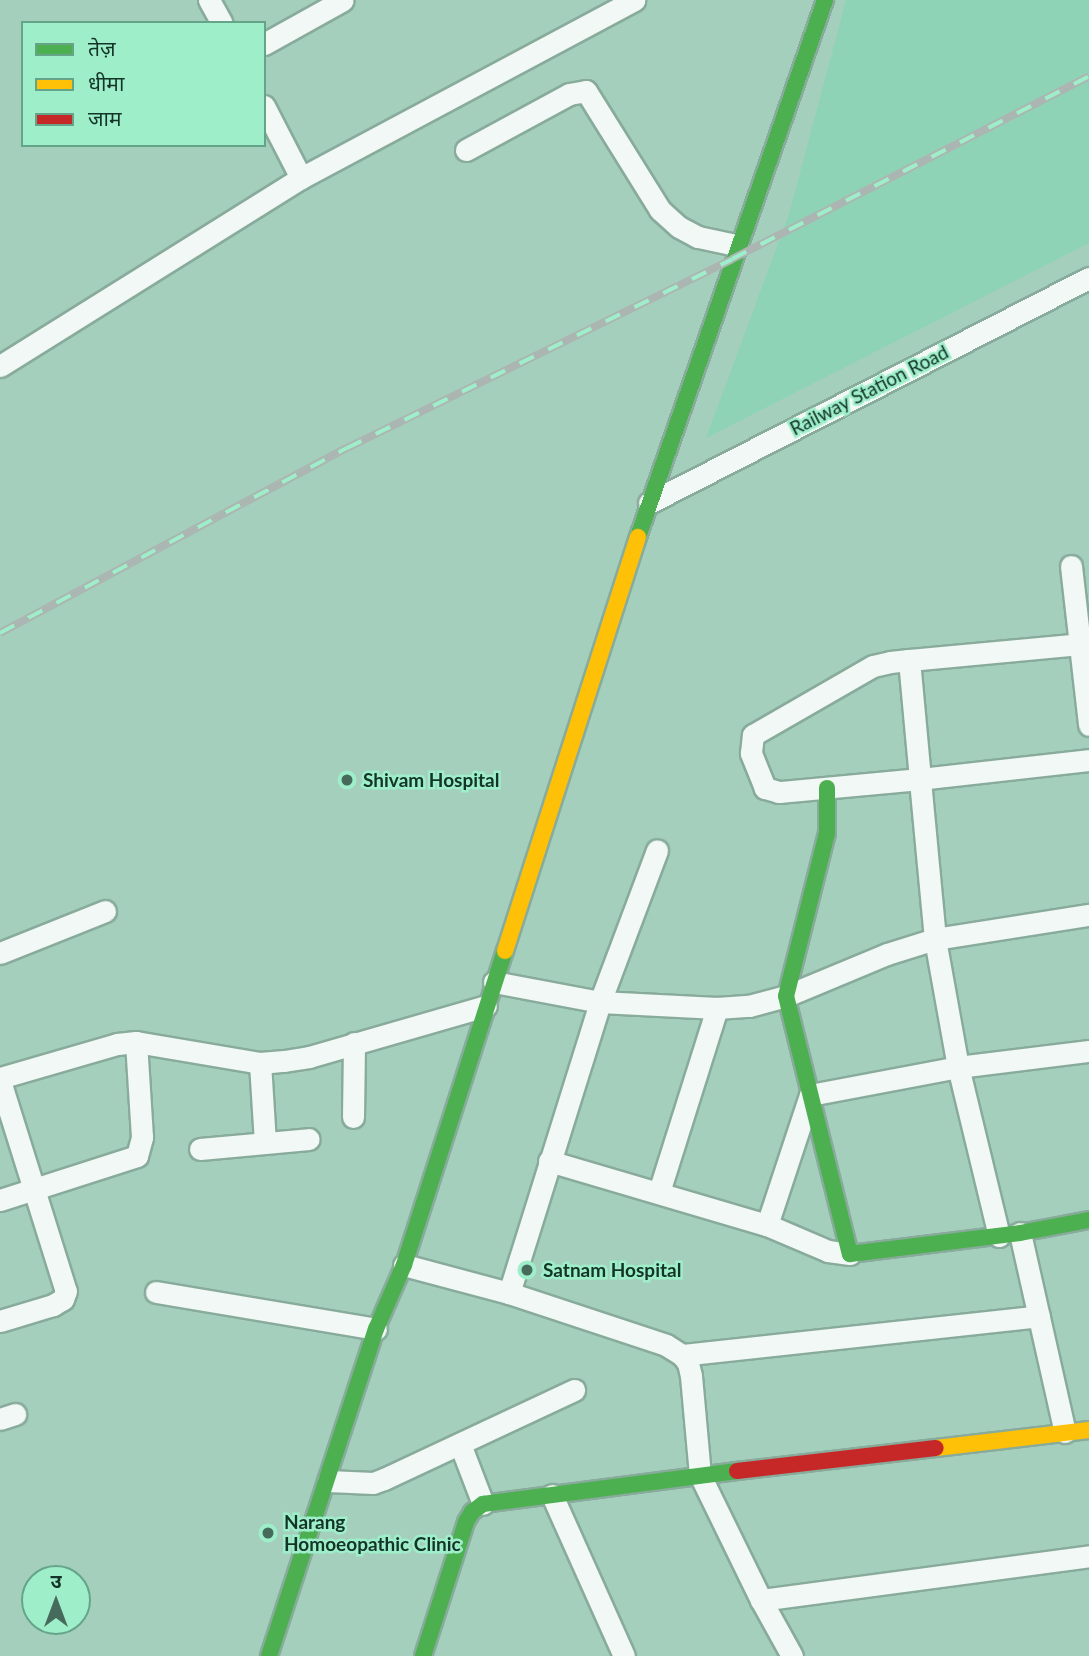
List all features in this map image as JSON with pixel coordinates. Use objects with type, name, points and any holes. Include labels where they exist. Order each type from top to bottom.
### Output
[{"type":"main road","points":[[269,1656],[376,1329],[404,1265],[649,503],[825,0]]},
{"type":"main road","points":[[827,788],[827,832],[786,996],[850,1254],[1010,1235],[1089,1220]]},
{"type":"main road","points":[[423,1656],[466,1522],[472,1511],[483,1504],[700,1475],[1089,1430]]},
{"type":"street","points":[[209,0],[221,21]]},
{"type":"street","points":[[266,43],[343,0]]},
{"type":"street","points":[[0,366],[301,178],[635,0]]},
{"type":"street","points":[[466,150],[569,94],[586,91],[660,210],[679,227],[698,237],[737,246]]},
{"type":"street","points":[[266,110],[301,178]]},
{"type":"street","name":"Railway Station Road","points":[[649,503],[1089,278]]},
{"type":"street","points":[[1071,566],[1089,725]]},
{"type":"street","points":[[1080,644],[909,660],[863,671],[753,735],[751,753],[765,788],[779,792],[1089,760]]},
{"type":"street","points":[[909,660],[935,939],[958,1067],[1010,1235],[1039,1315],[1065,1432]]},
{"type":"street","points":[[509,1293],[548,1161],[600,1002],[657,850]]},
{"type":"street","points":[[0,953],[105,911]]},
{"type":"street","points":[[494,982],[600,1002],[718,1008],[749,1006],[786,996],[887,954],[935,939],[1089,915]]},
{"type":"street","points":[[0,1321],[53,1305],[63,1299],[66,1291],[0,1080],[117,1044],[136,1042],[260,1063],[309,1058],[486,1006]]},
{"type":"street","points":[[659,1192],[718,1008]]},
{"type":"street","points":[[0,1200],[35,1191],[137,1156],[142,1138],[136,1042]]},
{"type":"street","points":[[353,1117],[354,1043]]},
{"type":"street","points":[[767,1225],[810,1095],[958,1067],[1089,1051]]},
{"type":"street","points":[[260,1063],[265,1143]]},
{"type":"street","points":[[200,1149],[309,1139]]},
{"type":"street","points":[[548,1161],[767,1225],[828,1251],[850,1254]]},
{"type":"street","points":[[404,1265],[509,1293],[666,1345],[682,1355],[688,1363],[691,1376],[700,1475],[761,1600],[792,1656]]},
{"type":"street","points":[[156,1292],[376,1329]]},
{"type":"street","points":[[682,1355],[1039,1315]]},
{"type":"street","points":[[328,1481],[373,1483],[573,1390]]},
{"type":"street","points":[[460,1444],[483,1504]]},
{"type":"street","points":[[552,1495],[624,1656]]},
{"type":"street","points":[[761,1600],[1089,1556]]},
{"type":"shaded area","points":[[846,0],[1089,0],[1089,243],[706,438],[789,214]]},
{"type":"railway","points":[[0,633],[347,448],[732,259],[1089,76]]},
{"type":"traffic: fast","points":[[638,537],[825,0]]},
{"type":"traffic: fast","points":[[827,788],[827,833],[786,996],[850,1254],[1020,1233],[1089,1220]]},
{"type":"traffic: fast","points":[[269,1656],[376,1329],[404,1265],[505,951]]},
{"type":"traffic: fast","points":[[423,1656],[466,1522],[472,1512],[483,1504],[737,1471]]},
{"type":"traffic: slow","points":[[505,951],[638,537]]},
{"type":"traffic: slow","points":[[936,1448],[1089,1430]]},
{"type":"traffic: jam","points":[[737,1471],[936,1448]]},
{"type":"place","name":"Shivam Hospital","points":[[347,780]]},
{"type":"place","name":"Satnam Hospital","points":[[527,1270]]},
{"type":"place","name":"Narang Homoeopathic Clinic","points":[[268,1533]]}]
